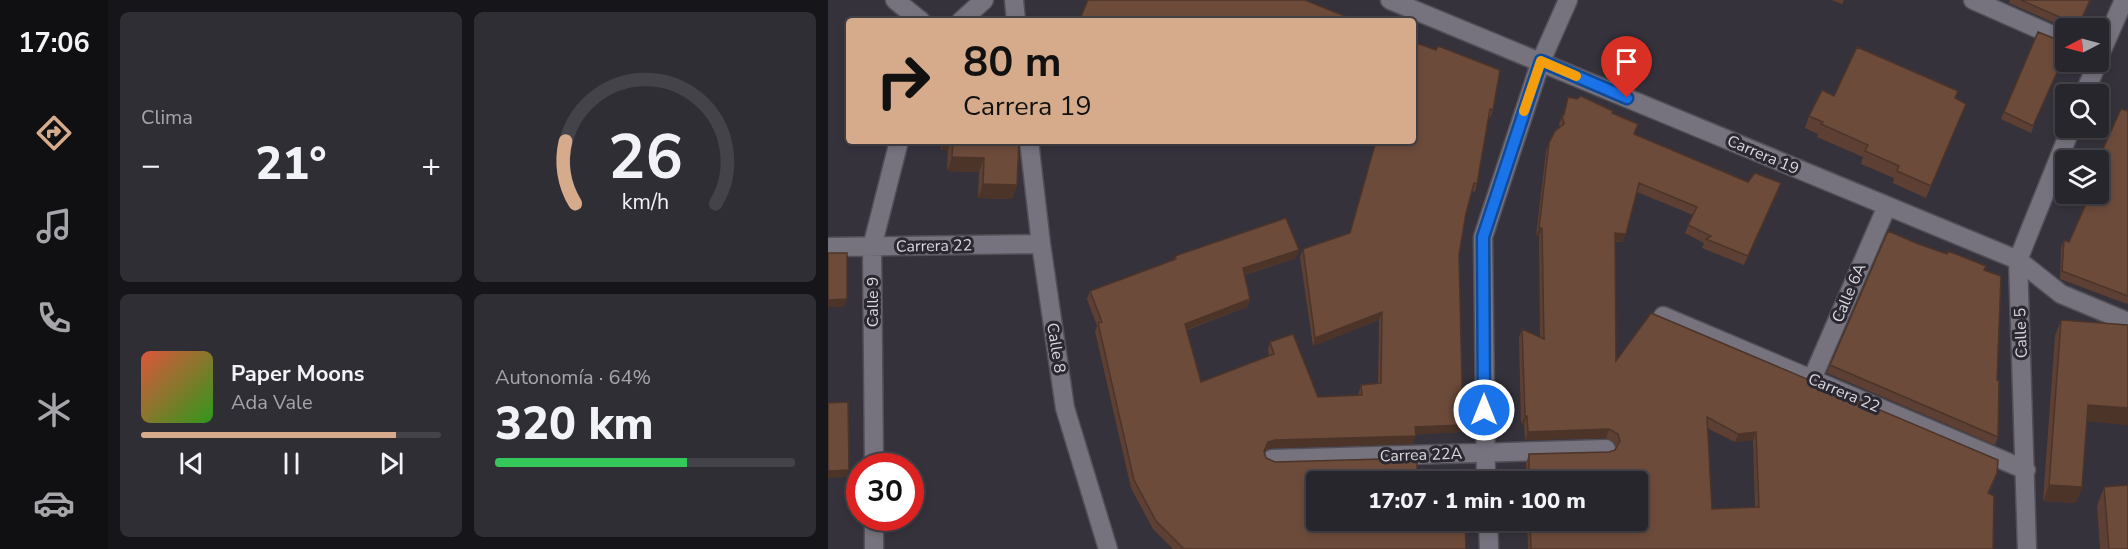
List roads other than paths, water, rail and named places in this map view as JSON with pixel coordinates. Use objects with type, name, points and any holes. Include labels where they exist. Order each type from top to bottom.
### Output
[{"type":"street","points":[[895,0],[917,18]]},
{"type":"street","points":[[964,18],[984,0]]},
{"type":"street","points":[[1014,0],[1016,18]]},
{"type":"street","name":"Carrera 19","points":[[1390,0],[2018,260],[2061,294],[2128,322]]},
{"type":"street","points":[[1486,471],[1483,237],[1541,61],[1568,0]]},
{"type":"street","points":[[1973,0],[2055,36]]},
{"type":"street","points":[[2109,35],[2124,0]]},
{"type":"street","name":"Calle 5","points":[[2027,549],[2018,260],[2067,138]]},
{"type":"street","name":"Calle 9","points":[[874,453],[872,247],[898,144]]},
{"type":"street","name":"Calle 8","points":[[1029,144],[1041,244],[1065,408],[1108,549]]},
{"type":"street","name":"Calle 6A","points":[[1812,379],[1887,206]]},
{"type":"street","name":"Carrera 22","points":[[828,247],[1041,244]]},
{"type":"street","name":"Carrera 22","points":[[1663,315],[2026,471]]},
{"type":"street","name":"Carrea 22A","points":[[1272,459],[1606,449]]},
{"type":"street","points":[[874,531],[874,549]]},
{"type":"street","points":[[1488,531],[1489,549]]}]
